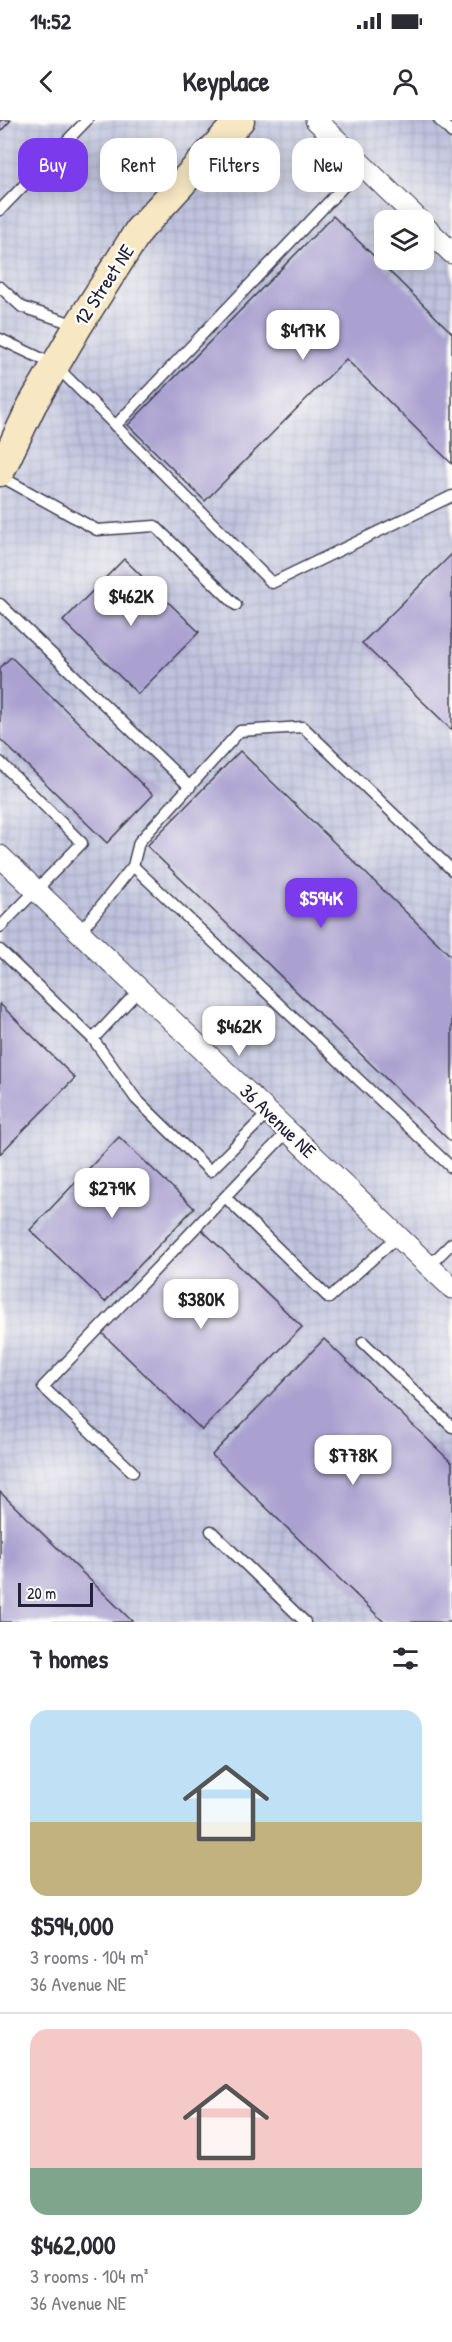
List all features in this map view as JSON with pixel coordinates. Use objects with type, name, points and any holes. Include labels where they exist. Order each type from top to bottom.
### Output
[{"type":"street","name":"12 Street NE","points":[[0,474],[32,405],[78,326],[139,230],[240,120]]},
{"type":"street","points":[[316,120],[334,138]]},
{"type":"street","points":[[364,167],[409,210]]},
{"type":"street","points":[[434,236],[452,253]]},
{"type":"street","name":"36 Avenue NE","points":[[0,856],[452,1288]]},
{"type":"lane","points":[[0,210],[87,120]]},
{"type":"lane","points":[[439,120],[452,133]]},
{"type":"lane","points":[[115,426],[338,192]]},
{"type":"lane","points":[[0,287],[22,307],[78,326]]},
{"type":"lane","points":[[0,339],[55,365],[272,583],[452,496]]},
{"type":"lane","points":[[0,474],[97,530],[155,526],[236,605]]},
{"type":"lane","points":[[0,604],[190,787]]},
{"type":"lane","points":[[80,932],[133,866],[139,842],[240,730],[303,727],[452,870]]},
{"type":"lane","points":[[0,762],[82,843],[0,927]]},
{"type":"lane","points":[[133,866],[452,1168]]},
{"type":"lane","points":[[0,950],[93,1039],[136,1098],[210,1171],[269,1112]]},
{"type":"lane","points":[[93,1039],[140,989]]},
{"type":"lane","points":[[133,1472],[43,1387],[288,1131]]},
{"type":"lane","points":[[225,1197],[329,1298],[398,1236]]},
{"type":"lane","points":[[429,1266],[452,1243]]},
{"type":"lane","points":[[363,1342],[452,1427]]},
{"type":"lane","points":[[211,1531],[305,1622]]},
{"type":"shaded area","points":[[0,120],[452,120],[452,1622],[0,1622]]},
{"type":"building","points":[[0,120],[11,120],[0,132]]},
{"type":"building","points":[[333,216],[374,256],[374,270],[388,270],[452,333],[452,464],[346,359],[205,501],[128,425]]},
{"type":"building","points":[[452,554],[452,730],[362,643]]},
{"type":"building","points":[[124,559],[199,632],[138,694],[63,621]]},
{"type":"building","points":[[11,657],[153,795],[107,843],[0,739],[0,668]]},
{"type":"building","points":[[240,751],[452,957],[452,1143],[147,846]]},
{"type":"building","points":[[0,1004],[75,1078],[0,1154]]},
{"type":"building","points":[[119,1137],[194,1208],[105,1302],[30,1230]]},
{"type":"building","points":[[201,1229],[302,1327],[202,1430],[101,1332]]},
{"type":"building","points":[[324,1339],[452,1463],[452,1622],[384,1622],[212,1455]]},
{"type":"building","points":[[0,1492],[133,1622],[0,1622]]}]
